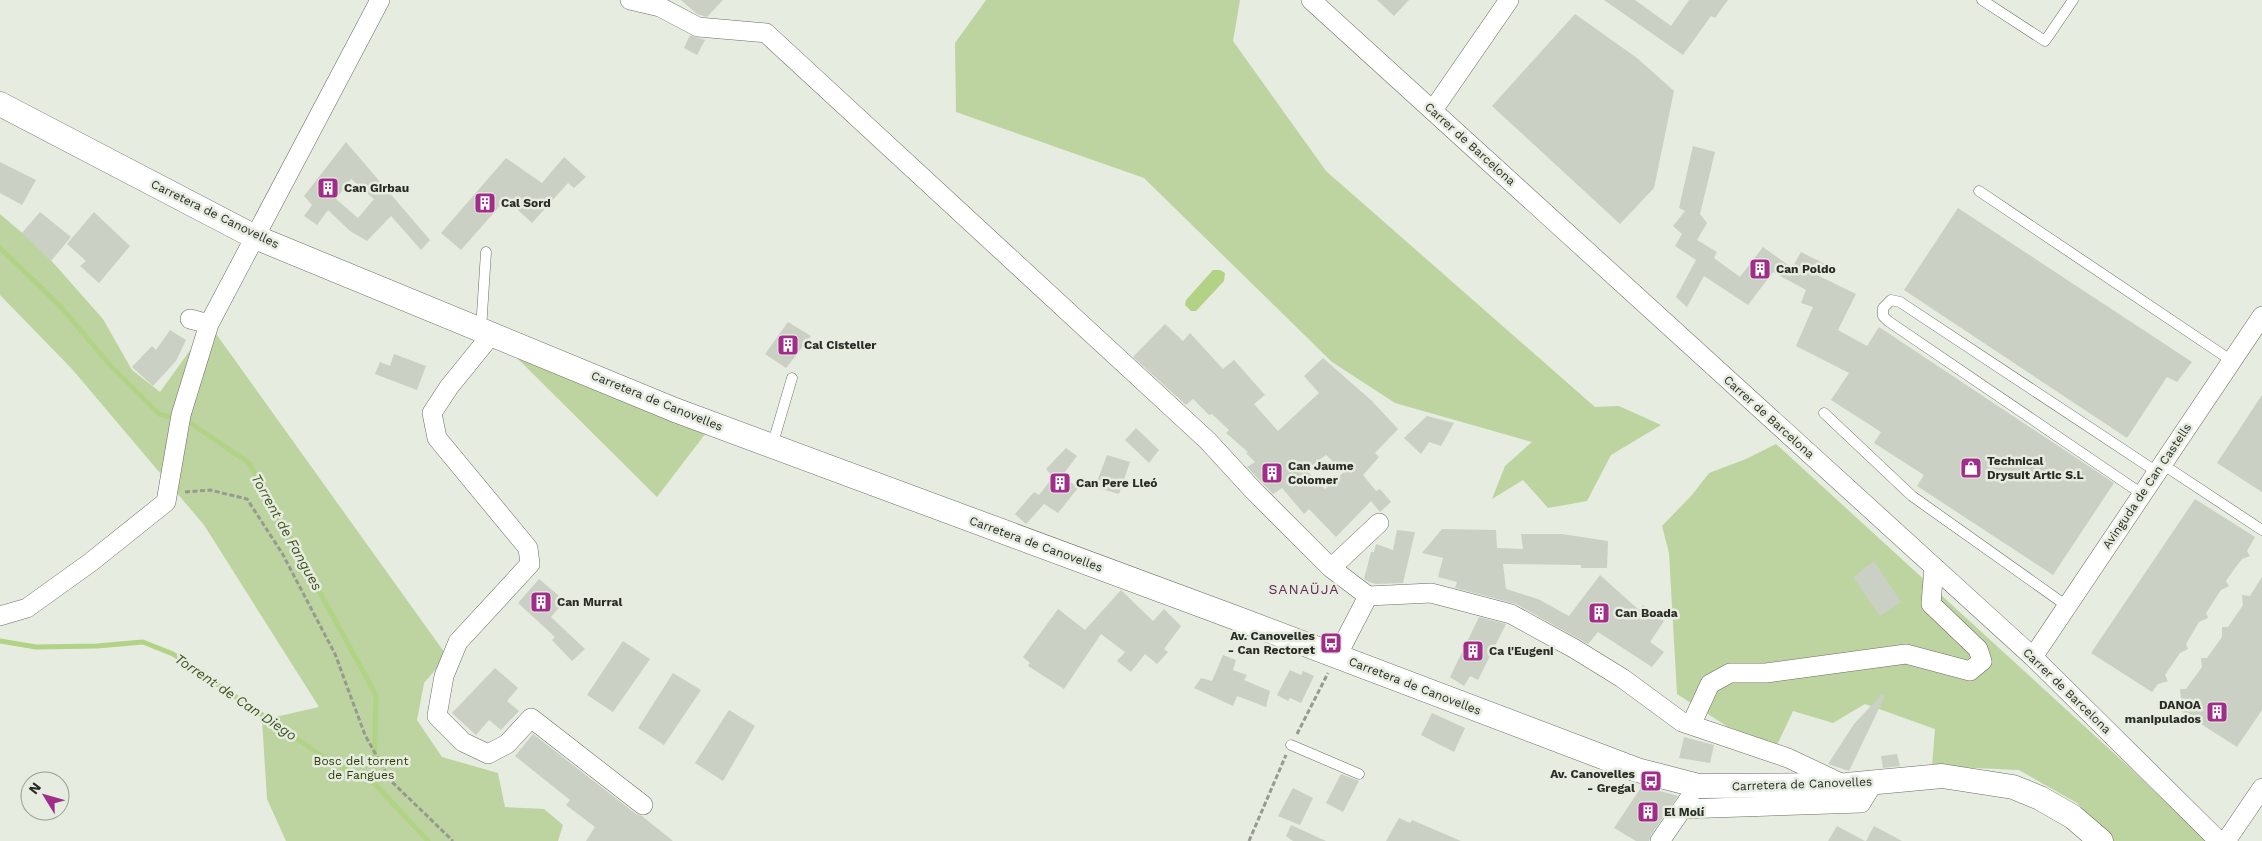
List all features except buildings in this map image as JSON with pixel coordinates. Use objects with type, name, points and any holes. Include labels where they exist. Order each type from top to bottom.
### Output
[{"type":"street","points":[[0,616],[27,608],[91,562],[166,502],[180,421],[209,324],[380,0]]},
{"type":"street","points":[[630,0],[660,7],[698,27],[766,34],[1208,441],[1253,490],[1331,568],[1368,596],[1431,593],[1511,614],[1575,649],[1640,689],[1682,722],[1788,758],[1846,785]]},
{"type":"street","name":"Carrer de Barcelona","points":[[1312,0],[2033,657],[2219,841]]},
{"type":"street","points":[[1432,110],[1509,0]]},
{"type":"street","name":"Carretera de Canovelles","points":[[0,104],[255,237],[675,410],[1337,656],[1637,770],[1699,786],[1846,785],[1942,776],[2013,787],[2040,798],[2073,817],[2101,841]]},
{"type":"street","name":"Avinguda de Can Castells","points":[[2033,657],[2262,316]]},
{"type":"street","points":[[190,319],[209,324]]},
{"type":"street","points":[[486,332],[432,413],[437,438],[528,548],[530,564],[458,642],[444,676],[437,716],[463,742],[488,754],[507,744],[530,718],[643,805]]},
{"type":"street","points":[[1331,568],[1379,523]]},
{"type":"street","points":[[1691,725],[1710,684],[1730,673],[1766,673],[1906,654],[1970,671],[1982,661],[1978,649],[1931,604],[1934,567]]},
{"type":"street","points":[[1337,656],[1368,596]]},
{"type":"street","points":[[1682,809],[1861,803],[1874,782]]},
{"type":"street","points":[[1660,841],[1699,786]]},
{"type":"street","points":[[2226,841],[2262,788]]},
{"type":"lane","points":[[1982,0],[2045,41],[2073,0]]},
{"type":"lane","points":[[1979,191],[2232,361]]},
{"type":"lane","points":[[486,252],[486,332]]},
{"type":"lane","points":[[2142,494],[1888,322],[1883,316],[1886,305],[1891,300],[1900,302],[2160,468],[2262,530]]},
{"type":"lane","points":[[772,446],[792,378]]},
{"type":"lane","points":[[1824,413],[1912,496],[2067,606]]},
{"type":"lane","points":[[1291,745],[1359,774]]},
{"type":"path","points":[[168,494],[210,490],[247,499],[282,553],[335,654],[365,735],[390,780],[453,841]]},
{"type":"green space","points":[[986,0],[1240,0],[1233,41],[1326,171],[1595,407],[1619,406],[1661,425],[1611,455],[1587,501],[1548,508],[1523,480],[1492,499],[1505,466],[1532,442],[1395,403],[1332,362],[1144,178],[956,112],[955,43]]},
{"type":"green space","name":"Bosc del torrent de Fangues","points":[[0,214],[41,249],[103,319],[132,370],[160,392],[209,324],[447,656],[424,683],[417,720],[442,757],[498,773],[505,807],[544,809],[563,825],[558,841],[286,841],[267,799],[262,720],[319,707],[204,525],[72,369],[0,295]]},
{"type":"green space","points":[[512,353],[709,429],[657,497]]},
{"type":"green space","points":[[1776,444],[2129,767],[2206,841],[2111,841],[2077,803],[2019,770],[1932,766],[1935,729],[1865,704],[1833,723],[1793,711],[1777,745],[1728,727],[1677,694],[1669,553],[1662,526],[1692,495],[1709,473],[1746,459]]},
{"type":"shaded area","points":[[1213,270],[1220,270],[1225,273],[1224,281],[1196,311],[1191,311],[1185,305],[1186,300]]},
{"type":"waterway","name":"Torrent de Fangues","points":[[0,248],[61,307],[110,365],[159,414],[189,422],[249,463],[376,695],[374,783],[428,841]]},
{"type":"waterway","name":"Torrent de Can Diego","points":[[0,641],[36,647],[97,646],[143,642],[173,654],[328,760],[374,783]]},
{"type":"place","name":"Can Girbau","points":[[328,188]]},
{"type":"place","name":"Cal Sord","points":[[485,203]]},
{"type":"place","name":"Can Poldo","points":[[1760,269]]},
{"type":"place","name":"Cal Cisteller","points":[[788,345]]},
{"type":"place","name":"Technical Drysuit Artic S.L","points":[[1971,468]]},
{"type":"place","name":"Can Jaume Colomer","points":[[1272,473]]},
{"type":"place","name":"Can Pere Lleó","points":[[1060,483]]},
{"type":"place","name":"Can Murral","points":[[541,602]]},
{"type":"place","name":"Can Boada","points":[[1599,613]]},
{"type":"place","name":"Av. Canovelles - Can Rectoret","points":[[1331,643]]},
{"type":"place","name":"Ca l'Eugeni","points":[[1473,651]]},
{"type":"place","name":"DANOA manipulados","points":[[2217,712]]},
{"type":"place","name":"Av. Canovelles - Gregal","points":[[1651,781]]},
{"type":"place","name":"El Molí","points":[[1648,812]]},
{"type":"district","name":"SANAÜJA","points":[[1304,589]]}]
